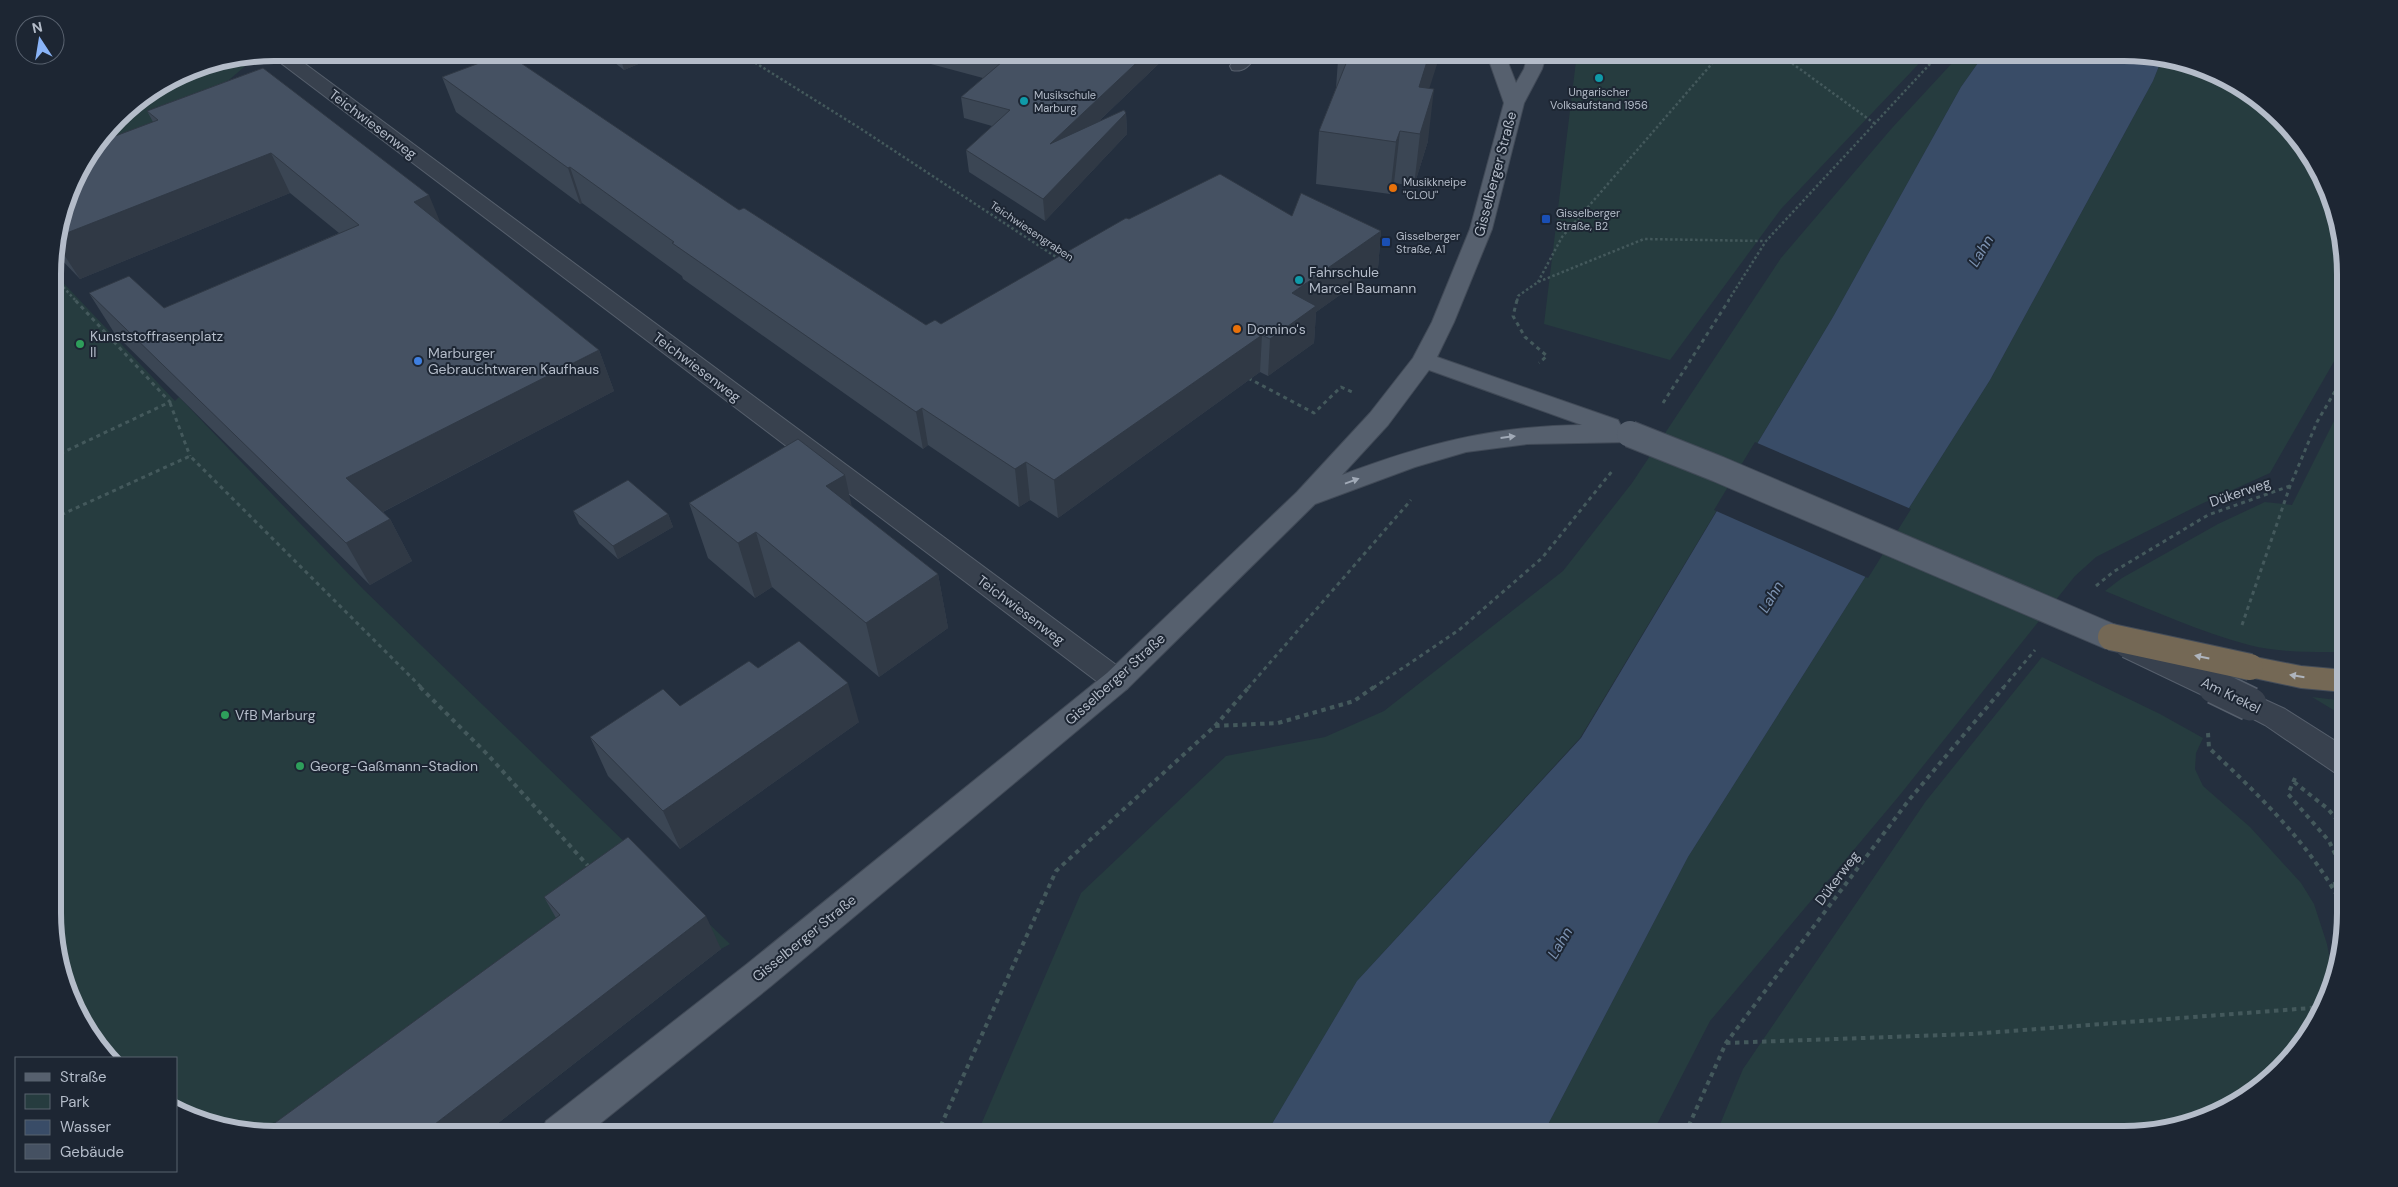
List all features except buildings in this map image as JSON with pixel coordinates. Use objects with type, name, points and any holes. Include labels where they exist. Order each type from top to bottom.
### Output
[{"type":"highway","points":[[2111,637],[2302,677],[2337,680]]},
{"type":"main road","name":"Gisselberger Straße","points":[[1498,61],[1514,103]]},
{"type":"main road","name":"Gisselberger Straße","points":[[570,1126],[759,975],[1117,681],[1306,498],[1379,419],[1424,360],[1443,322],[1481,229],[1514,103],[1533,69],[1535,61]]},
{"type":"main road","points":[[1424,360],[1630,434],[1718,469],[2111,637]]},
{"type":"main road","points":[[1306,498],[1426,455],[1466,444],[1545,434],[1630,434]]},
{"type":"street","name":"Teichwiesenweg","points":[[289,61],[1117,681]]},
{"type":"street","name":"Am Krekel","points":[[2111,637],[2275,717],[2337,758]]},
{"type":"path","name":"Teichwiesengraben","points":[[752,61],[858,127],[1062,262]]},
{"type":"path","points":[[1538,282],[1562,237],[1714,61]]},
{"type":"path","points":[[1790,61],[1874,122]]},
{"type":"path","points":[[1659,409],[1766,241],[1932,61]]},
{"type":"path","points":[[1546,356],[1525,337],[1512,316],[1518,296],[1538,282],[1644,239],[1766,241]]},
{"type":"path","points":[[61,285],[170,402],[190,456],[488,756],[590,869]]},
{"type":"path","points":[[1244,376],[1314,412],[1341,387]]},
{"type":"path","name":"Dükerweg","points":[[2095,587],[2113,572],[2208,515],[2290,486],[2317,422],[2337,388]]},
{"type":"path","points":[[61,453],[170,402]]},
{"type":"path","points":[[61,515],[190,456]]},
{"type":"path","points":[[1215,726],[1278,723],[1354,701],[1459,630],[1542,558],[1619,462]]},
{"type":"path","points":[[941,1126],[1056,871],[1215,726],[1416,494]]},
{"type":"path","name":"Dükerweg","points":[[1689,1126],[1726,1043],[1909,800],[2033,652]]},
{"type":"path","points":[[2298,770],[2288,794],[2329,841],[2337,858]]},
{"type":"path","points":[[2294,782],[2328,809],[2337,820]]},
{"type":"path","points":[[2337,884],[2333,884],[2337,892]]},
{"type":"path","points":[[1726,1043],[1972,1034],[2315,1008]]},
{"type":"green space","points":[[1576,61],[1921,61],[1781,209],[1670,360],[1544,324]]},
{"type":"green space","points":[[1954,61],[1979,61],[1961,87],[1833,317],[1580,738],[1357,981],[1271,1126],[980,1126],[1081,893],[1226,756],[1325,737],[1384,711],[1563,571],[1632,483],[1781,258],[1892,128]]},
{"type":"green space","points":[[249,63],[130,165],[87,174],[97,156],[114,134],[134,114],[156,97],[193,77],[233,65]]},
{"type":"green space","points":[[2160,64],[2165,65],[2205,77],[2253,105],[2284,134],[2301,156],[2321,193],[2329,219],[2335,246],[2337,274],[2337,356],[2270,473],[2199,505],[2096,557],[2075,576],[1899,796],[1710,1021],[1656,1126],[1547,1126],[1688,857],[1990,380],[2153,81]]},
{"type":"green space","name":"VfB Marburg","points":[[61,280],[175,401],[179,397],[364,590],[730,944],[721,949],[494,1126],[274,1126],[233,1122],[193,1110],[178,1103],[178,1057],[118,1057],[114,1053],[97,1031],[77,994],[65,954],[61,913]]},
{"type":"green space","points":[[2337,415],[2337,652],[2285,651],[2249,645],[2194,627],[2105,591],[2122,578],[2218,524],[2265,502],[2292,505]]},
{"type":"green space","points":[[2042,657],[2160,714],[2203,738],[2196,753],[2195,769],[2203,786],[2250,827],[2301,883],[2314,904],[2327,944],[2330,963],[2315,1007],[2301,1031],[2284,1053],[2253,1082],[2205,1110],[2165,1122],[2124,1126],[1719,1126],[1743,1069],[1926,801]]},
{"type":"green space","points":[[2312,697],[2337,700],[2337,712]]},
{"type":"water","name":"Lahn","points":[[1979,61],[2124,61],[2160,64],[2153,81],[1990,380],[1688,857],[1547,1126],[1271,1126],[1357,981],[1581,738],[1833,317],[1961,87]]},
{"type":"pier","points":[[1755,442],[1911,509],[1868,578],[1714,510]]},
{"type":"place","name":"Ungarischer Volksaufstand 1956","points":[[1599,78]]},
{"type":"place","name":"Musikschule Marburg","points":[[1024,101]]},
{"type":"place","name":"Musikkneipe \"CLOU\"","points":[[1393,188]]},
{"type":"place","name":"Gisselberger Straße, B2","points":[[1546,219]]},
{"type":"place","name":"Gisselberger Straße, A1","points":[[1386,242]]},
{"type":"place","name":"Fahrschule Marcel Baumann","points":[[1299,280]]},
{"type":"place","name":"Domino's","points":[[1237,329]]},
{"type":"place","name":"Kunststoffrasenplatz II","points":[[80,344]]},
{"type":"place","name":"Marburger Gebrauchtwaren Kaufhaus","points":[[418,361]]},
{"type":"place","name":"VfB Marburg","points":[[225,715]]},
{"type":"place","name":"Georg-Gaßmann-Stadion","points":[[300,766]]}]
